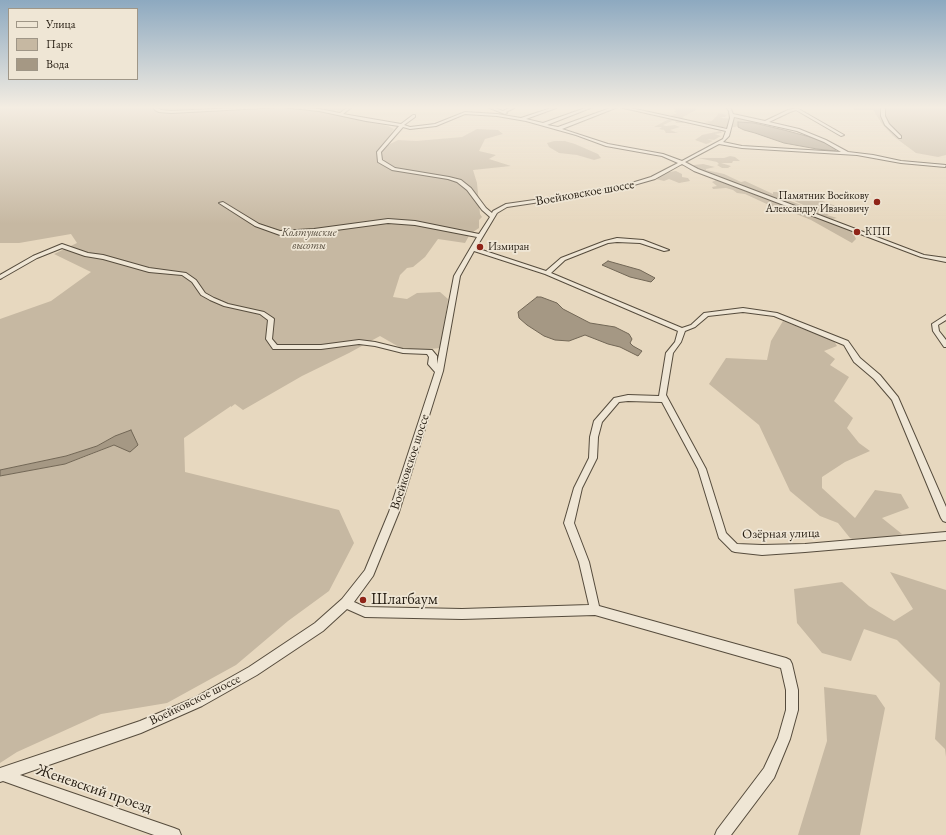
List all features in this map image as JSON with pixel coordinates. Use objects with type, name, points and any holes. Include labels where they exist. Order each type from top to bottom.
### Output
[{"type":"street","points":[[385,146],[379,152],[380,161],[394,169],[459,181],[469,189],[484,209],[492,216]]},
{"type":"street","points":[[613,146],[657,153],[680,165],[923,256],[946,260]]},
{"type":"street","name":"Воейковское шоссе","points":[[2,775],[141,727],[198,702],[253,671],[313,631],[346,603],[369,573],[394,512],[439,371],[457,276],[492,216],[500,208],[506,206],[613,190],[636,184],[680,165],[714,146]]},
{"type":"street","points":[[742,146],[846,153],[873,156],[901,162],[944,166]]},
{"type":"street","points":[[836,146],[846,153]]},
{"type":"street","points":[[221,203],[257,225],[280,233],[314,231],[388,221],[415,223],[480,236]]},
{"type":"street","points":[[547,273],[563,259],[607,242],[617,240],[641,241],[666,250]]},
{"type":"street","points":[[0,277],[18,266],[62,246],[87,255],[103,257],[149,270],[184,274],[194,281],[203,294],[226,305],[262,313],[271,319],[269,339],[275,347],[321,347],[359,342],[375,344],[403,351],[429,352],[433,356],[432,364],[439,371]]},
{"type":"street","points":[[472,249],[547,273],[682,330],[693,326],[706,314],[743,310],[775,314],[846,343],[857,360],[877,378],[895,399],[946,518]]},
{"type":"street","points":[[0,270],[18,266]]},
{"type":"street","points":[[946,317],[936,324],[936,331],[946,345]]},
{"type":"street","points":[[594,610],[584,562],[569,523],[578,488],[593,458],[594,437],[598,421],[617,400],[628,398],[664,399],[662,395],[670,353],[678,342],[682,330]]},
{"type":"street","name":"Озёрная улица","points":[[664,399],[702,469],[722,534],[735,548],[762,550],[805,548],[884,543],[926,537],[946,536]]},
{"type":"street","points":[[346,603],[354,608],[366,612],[462,614],[594,610],[786,664],[792,690],[792,710],[784,739],[769,773],[722,835]]},
{"type":"street","name":"Женевский проезд","points":[[2,775],[174,835]]},
{"type":"green space","name":"Колтушские высоты","points":[[0,146],[382,146],[380,149],[386,146],[482,146],[479,151],[496,155],[489,159],[511,166],[473,170],[477,183],[480,214],[482,217],[479,220],[479,228],[470,234],[465,243],[438,239],[425,257],[413,267],[407,268],[400,275],[393,297],[407,299],[417,293],[440,292],[448,299],[441,348],[406,351],[380,336],[302,376],[243,410],[235,404],[231,406],[184,438],[185,472],[339,510],[354,543],[329,591],[288,621],[236,665],[167,703],[101,714],[17,752],[0,763],[0,476],[65,464],[114,445],[115,436],[97,446],[66,456],[0,470],[0,319],[51,301],[91,272],[54,254],[77,243],[71,234],[19,243],[0,243]]},
{"type":"green space","points":[[580,146],[598,154],[601,158],[594,160],[577,155],[559,153],[549,147]]},
{"type":"green space","points":[[906,146],[946,146],[946,155],[938,157],[916,153]]},
{"type":"green space","points":[[730,156],[735,157],[740,161],[721,163],[731,166],[728,168],[722,168],[717,165],[719,164],[717,162],[698,158],[724,158]]},
{"type":"green space","points":[[703,164],[715,167],[706,170],[724,174],[741,182],[745,181],[773,194],[773,192],[783,192],[785,199],[812,209],[786,197],[799,192],[841,208],[827,215],[837,218],[832,219],[814,214],[790,203],[691,167],[694,165]]},
{"type":"green space","points":[[676,171],[682,174],[682,177],[688,178],[690,181],[679,183],[669,179],[664,181],[656,179],[668,172]]},
{"type":"green space","points":[[716,180],[852,231],[856,239],[852,243],[811,220],[794,213],[782,211],[745,194],[737,193],[726,188],[713,189],[712,187],[717,186],[712,182]]},
{"type":"green space","points":[[783,321],[834,341],[837,346],[824,351],[835,359],[830,365],[849,377],[834,401],[853,418],[847,428],[859,443],[870,451],[845,462],[822,477],[822,488],[855,518],[875,490],[901,494],[909,508],[882,518],[902,534],[861,543],[850,538],[838,523],[820,516],[790,491],[759,425],[709,384],[726,358],[767,360],[771,341]]},
{"type":"green space","points":[[890,572],[946,590],[946,757],[945,749],[935,739],[940,683],[897,640],[864,629],[851,661],[822,653],[797,623],[794,589],[842,582],[869,606],[894,621],[913,609]]},
{"type":"green space","points":[[824,687],[876,695],[885,708],[860,835],[798,835],[827,741]]},
{"type":"water","points":[[800,146],[831,146],[836,149],[835,151]]},
{"type":"water","points":[[608,261],[640,270],[655,278],[651,282],[630,277],[602,265]]},
{"type":"water","points":[[537,297],[557,303],[563,309],[590,323],[615,327],[629,334],[632,339],[630,343],[642,351],[638,356],[620,347],[585,335],[569,341],[555,340],[544,336],[519,318],[518,312]]},
{"type":"water","points":[[131,430],[138,445],[130,452],[114,445],[65,464],[0,476],[0,470],[66,456],[97,446],[115,436]]},
{"type":"place","name":"Памятник Воейкову Александру Ивановичу","points":[[877,202]]},
{"type":"place","name":"КПП","points":[[857,232]]},
{"type":"place","name":"Измиран","points":[[480,247]]},
{"type":"place","name":"Шлагбаум","points":[[363,600]]}]
